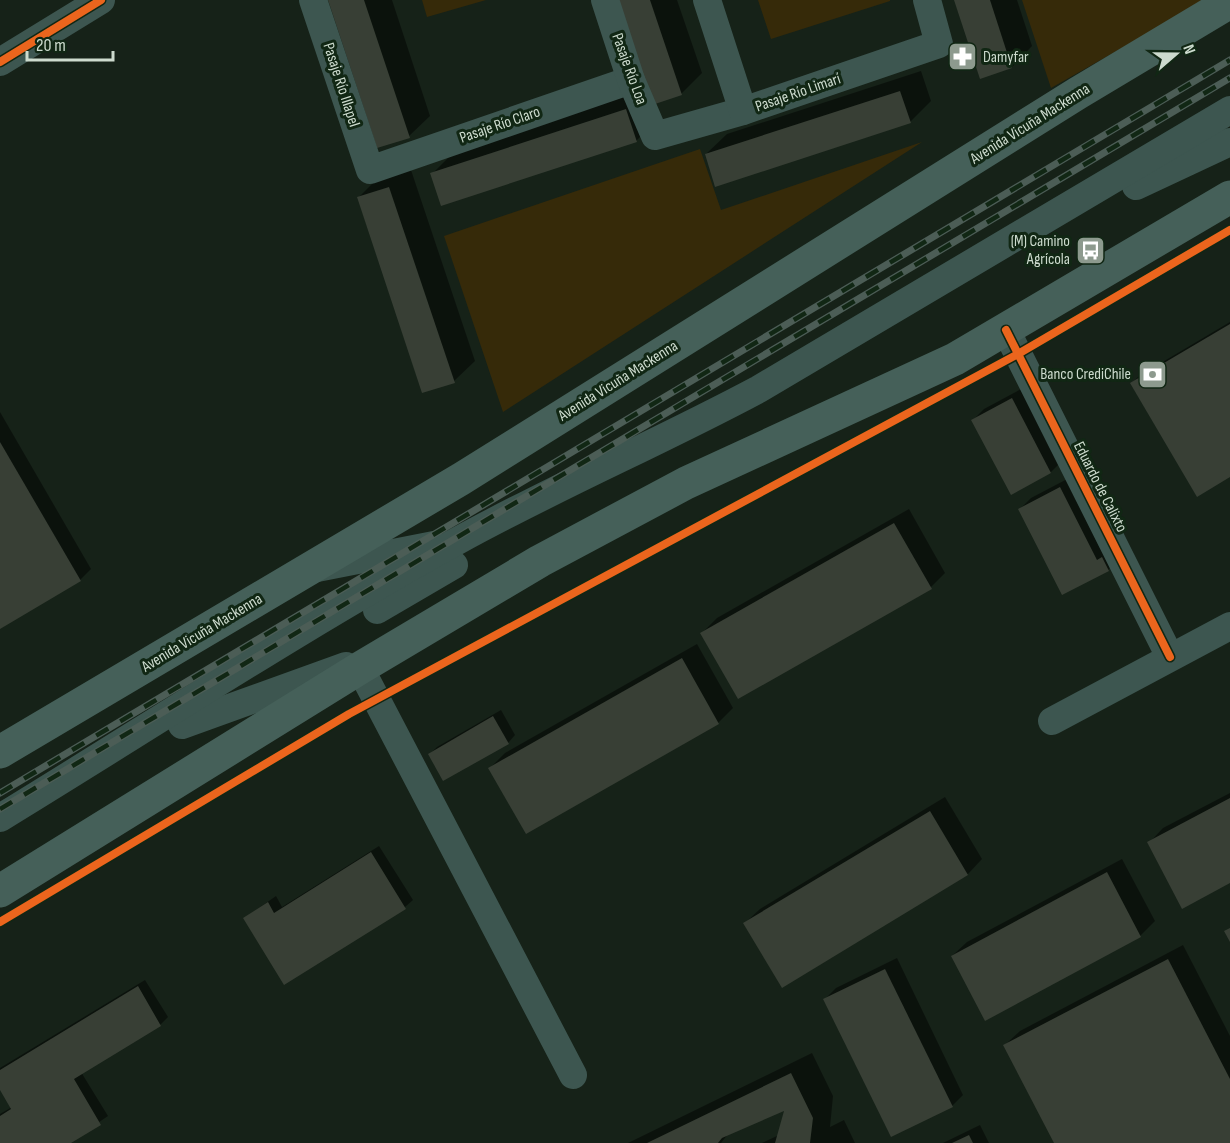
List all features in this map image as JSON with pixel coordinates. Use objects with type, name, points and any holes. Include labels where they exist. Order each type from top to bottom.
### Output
[{"type":"main road","name":"Avenida Vicuña Mackenna","points":[[0,752],[461,480],[1068,99],[1230,2]]},
{"type":"main road","points":[[0,891],[360,668],[540,561],[675,488],[955,359],[1230,197]]},
{"type":"street","points":[[0,62],[101,0]]},
{"type":"street","name":"Pasaje Río Illapel","points":[[313,0],[370,170]]},
{"type":"street","name":"Pasaje Río Loa","points":[[606,0],[631,80],[655,136]]},
{"type":"street","points":[[707,0],[743,111]]},
{"type":"street","name":"Pasaje Río Limarí","points":[[655,136],[743,111],[939,44],[927,0]]},
{"type":"street","name":"Pasaje Río Claro","points":[[370,170],[631,80]]},
{"type":"street","points":[[0,818],[459,540],[680,431],[759,388],[1230,110]]},
{"type":"street","points":[[0,837],[182,725],[517,528],[771,401],[1124,192],[1159,173],[1230,142]]},
{"type":"street","name":"Eduardo de Calixto","points":[[1006,330],[1170,657]]},
{"type":"street","points":[[307,570],[459,540]]},
{"type":"street","points":[[1052,721],[1230,626]]},
{"type":"street","points":[[182,725],[392,649]]},
{"type":"street","points":[[360,668],[573,1075]]},
{"type":"shaded area","points":[[422,0],[486,0],[427,17]]},
{"type":"shaded area","points":[[758,0],[890,0],[890,1],[771,39]]},
{"type":"shaded area","points":[[1022,0],[1207,0],[1051,88]]},
{"type":"shaded area","points":[[922,142],[503,412],[444,236],[700,149],[721,210]]},
{"type":"building","points":[[328,0],[364,0],[410,138],[377,148]]},
{"type":"building","points":[[614,0],[650,0],[682,95],[649,106]]},
{"type":"building","points":[[954,0],[990,0],[1012,68],[980,79]]},
{"type":"building","points":[[900,91],[911,123],[715,187],[705,154]]},
{"type":"building","points":[[626,109],[637,142],[441,206],[430,173]]},
{"type":"building","points":[[389,187],[455,383],[422,393],[357,197]]},
{"type":"building","points":[[1230,324],[1230,477],[1197,497],[1130,383]]},
{"type":"building","points":[[1012,398],[1051,473],[1011,495],[971,420]]},
{"type":"building","points":[[0,442],[81,581],[0,629]]},
{"type":"building","points":[[1060,487],[1097,560],[1102,557],[1109,571],[1062,595],[1018,509]]},
{"type":"building","points":[[894,523],[932,589],[738,699],[700,633]]},
{"type":"building","points":[[682,658],[719,724],[526,834],[488,768]]},
{"type":"building","points":[[493,716],[509,744],[443,781],[428,754]]},
{"type":"building","points":[[1230,798],[1230,883],[1182,909],[1147,842]]},
{"type":"building","points":[[930,811],[968,875],[782,988],[743,923]]},
{"type":"building","points":[[371,852],[406,909],[284,985],[243,918],[268,902],[274,913]]},
{"type":"building","points":[[1107,872],[1141,937],[985,1021],[951,956]]},
{"type":"building","points":[[1230,928],[1230,942],[1224,931]]},
{"type":"building","points":[[1168,959],[1230,1079],[1230,1143],[1054,1143],[1003,1045]]},
{"type":"building","points":[[885,969],[953,1107],[891,1137],[823,999]]},
{"type":"building","points":[[138,986],[161,1026],[74,1079],[101,1125],[71,1143],[0,1143],[0,1116],[11,1109],[0,1090],[0,1070]]},
{"type":"building","points":[[791,1073],[813,1118],[810,1143],[775,1143],[784,1111],[722,1138],[718,1143],[647,1143]]},
{"type":"building","points":[[969,1135],[973,1143],[952,1143]]},
{"type":"railway","points":[[0,793],[1230,60]]},
{"type":"railway","points":[[0,809],[1230,78]]},
{"type":"cycle path","points":[[0,62],[101,0]]},
{"type":"cycle path","points":[[0,922],[349,714],[1018,354],[1230,230]]},
{"type":"cycle path","points":[[1006,330],[1170,657]]},
{"type":"place","name":"Damyfar","points":[[962,57]]},
{"type":"place","name":"(M) Camino Agrícola","points":[[1091,250]]},
{"type":"place","name":"Banco CrediChile","points":[[1152,374]]}]
